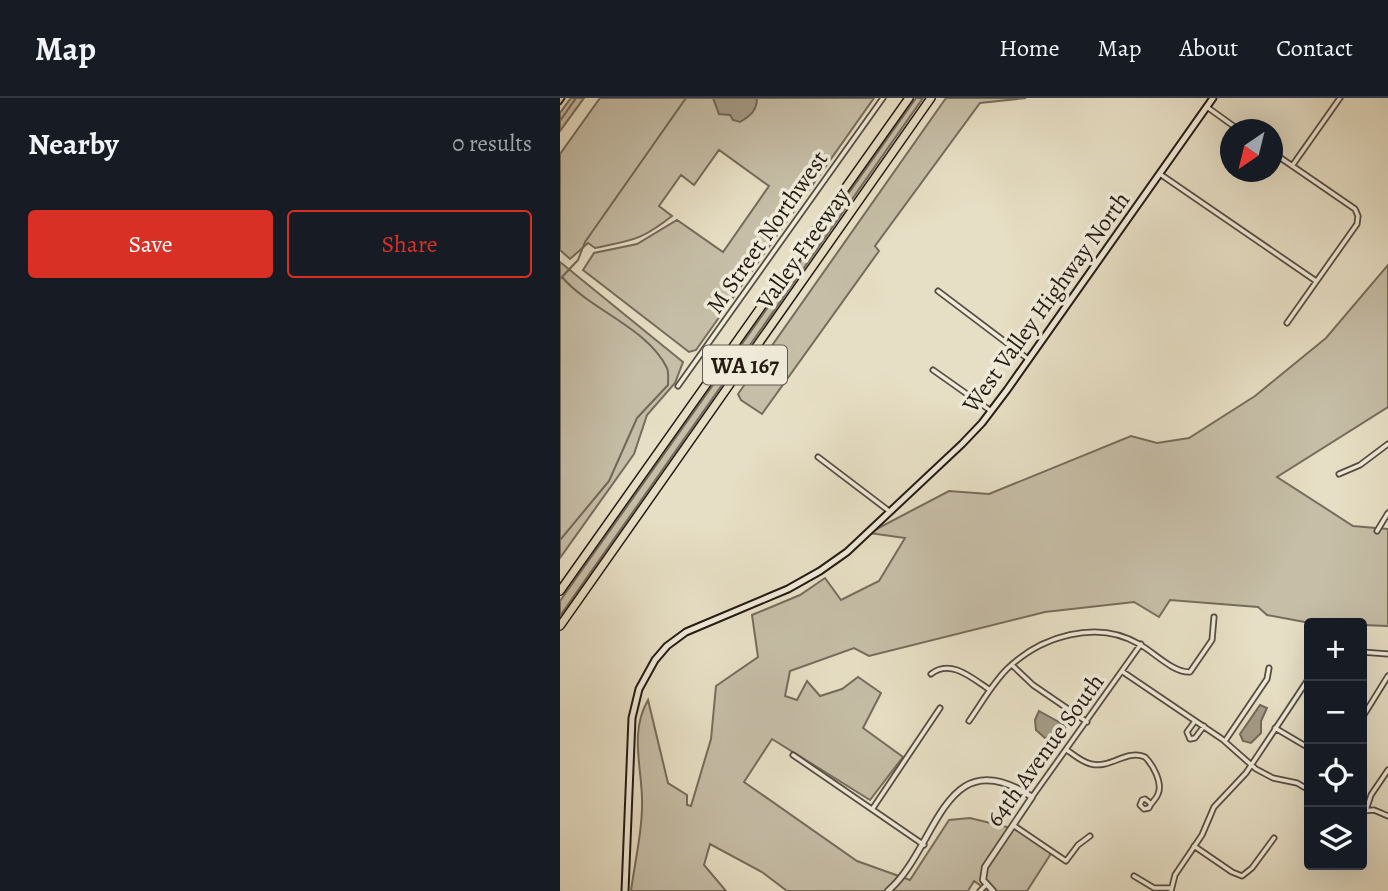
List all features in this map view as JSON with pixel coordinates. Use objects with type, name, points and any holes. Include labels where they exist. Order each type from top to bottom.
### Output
[{"type":"highway","name":"Valley Freeway","points":[[560,591],[909,98]]},
{"type":"highway","name":"Valley Freeway","points":[[560,626],[931,98]]},
{"type":"main road","name":"West Valley Highway North","points":[[625,891],[632,718],[639,688],[652,664],[667,646],[686,632],[788,589],[820,572],[853,548],[962,444],[991,411],[1213,98]]},
{"type":"street","name":"M Street Northwest","points":[[678,386],[884,98]]},
{"type":"street","points":[[1292,166],[1340,98]]},
{"type":"street","points":[[1207,107],[1224,119]]},
{"type":"street","points":[[1283,160],[1355,209],[1358,216],[1357,225],[1287,323]]},
{"type":"street","points":[[1160,174],[1316,281]]},
{"type":"street","points":[[938,291],[1028,359]]},
{"type":"street","points":[[933,370],[991,411]]},
{"type":"street","points":[[1339,474],[1360,464],[1388,444]]},
{"type":"street","points":[[818,457],[890,512]]},
{"type":"street","points":[[1377,531],[1388,513]]},
{"type":"street","points":[[969,721],[990,690],[1012,665],[1027,653],[1070,634],[1103,631],[1120,634],[1141,644],[1181,671],[1190,671],[1212,640],[1214,617]]},
{"type":"street","name":"64th Avenue South","points":[[986,885],[983,877],[988,861],[1141,644]]},
{"type":"street","points":[[1367,652],[1388,654]]},
{"type":"street","points":[[1012,665],[1033,685],[1087,722]]},
{"type":"street","points":[[1225,741],[1267,679],[1269,668]]},
{"type":"street","points":[[931,674],[940,669],[957,669],[990,690]]},
{"type":"street","points":[[1122,672],[1204,726],[1270,776],[1304,787]]},
{"type":"street","points":[[1367,710],[1388,676]]},
{"type":"street","points":[[1134,876],[1154,888],[1171,889],[1175,875],[1194,846],[1216,803],[1241,779],[1307,681]]},
{"type":"street","points":[[872,809],[940,708]]},
{"type":"street","points":[[1195,720],[1188,732],[1189,737],[1195,738],[1204,726]]},
{"type":"street","points":[[1275,728],[1304,745]]},
{"type":"street","points":[[1066,750],[1096,765],[1131,755],[1144,756],[1152,766],[1160,786],[1158,796],[1150,803]]},
{"type":"street","points":[[793,755],[924,845]]},
{"type":"street","points":[[1365,807],[1388,770]]},
{"type":"street","points":[[888,891],[908,869],[924,845],[939,813],[956,793],[975,781],[997,781],[1032,797]]},
{"type":"street","points":[[1367,811],[1388,816]]},
{"type":"street","points":[[1013,825],[1066,861],[1078,845],[1090,836]]},
{"type":"street","points":[[1194,846],[1232,873],[1241,876],[1252,868],[1274,838]]},
{"type":"street","points":[[980,891],[986,885],[993,891]]},
{"type":"shaded area","points":[[571,98],[584,98],[560,131],[560,113]]},
{"type":"shaded area","points":[[600,98],[874,98],[696,350],[689,352],[583,270],[594,253],[637,244],[677,220],[723,252],[769,186],[719,150],[694,185],[681,175],[659,206],[672,216],[644,235],[628,241],[595,248],[588,243],[570,259],[560,250],[560,154]]},
{"type":"shaded area","points":[[713,98],[757,98],[752,113],[740,122],[733,120],[730,115],[719,114]]},
{"type":"shaded area","points":[[916,98],[923,98],[560,616],[560,601]]},
{"type":"shaded area","points":[[946,98],[1026,98],[980,103],[875,246],[879,251],[762,414],[741,400],[738,394]]},
{"type":"shaded area","points":[[560,262],[683,362],[675,383],[647,415],[634,454],[560,558]]},
{"type":"shaded area","points":[[1388,265],[1388,407],[1277,477],[1353,526],[1388,529],[1388,626],[1367,625],[1367,618],[1304,618],[1304,622],[1267,615],[1258,607],[1170,600],[1159,617],[1134,602],[1045,612],[869,656],[854,648],[790,671],[785,696],[797,700],[807,681],[820,696],[842,689],[858,677],[881,693],[863,728],[903,757],[870,800],[772,739],[744,782],[857,861],[910,880],[949,820],[970,818],[1011,828],[1013,825],[1052,852],[1027,891],[988,891],[974,881],[968,891],[787,891],[762,872],[710,844],[704,865],[726,891],[631,891],[642,809],[639,724],[648,700],[668,783],[687,795],[687,805],[691,806],[711,739],[716,686],[758,657],[752,615],[800,595],[825,578],[841,600],[879,581],[905,538],[869,533],[949,491],[989,494],[1131,436],[1157,443],[1189,438],[1255,396],[1326,338]]},
{"type":"shaded area","points":[[1260,705],[1267,708],[1261,721],[1261,733],[1251,743],[1243,741],[1240,734]]},
{"type":"shaded area","points":[[1039,711],[1066,726],[1061,739],[1045,738],[1036,730],[1035,720]]},
{"type":"waterway","points":[[560,121],[576,98]]},
{"type":"waterway","points":[[560,279],[578,260],[585,242],[686,98]]},
{"type":"waterway","points":[[560,540],[609,481],[637,418],[668,385],[667,368],[647,342],[588,300],[562,277]]},
{"type":"railway","points":[[560,105],[565,98]]}]
